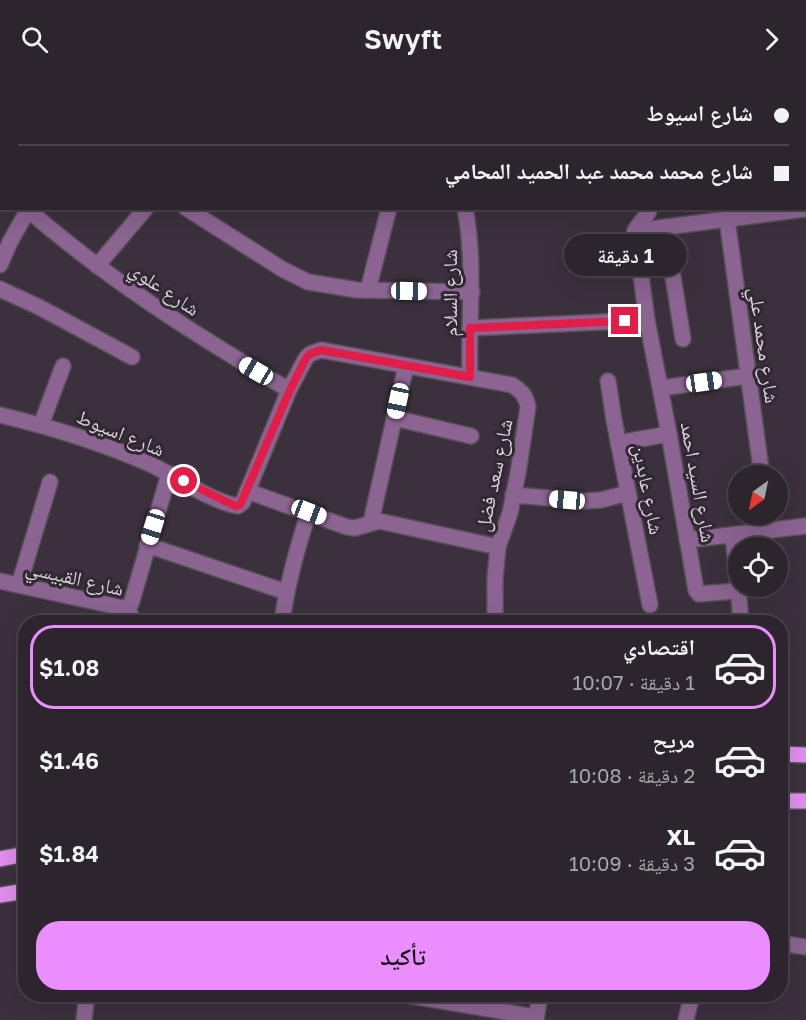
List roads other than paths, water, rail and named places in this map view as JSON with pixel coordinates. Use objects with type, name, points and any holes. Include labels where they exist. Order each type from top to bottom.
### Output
[{"type":"main road","points":[[788,754],[806,755]]},
{"type":"main road","points":[[788,801],[806,801]]},
{"type":"main road","points":[[0,859],[18,856]]},
{"type":"main road","points":[[0,895],[18,892]]},
{"type":"street","points":[[0,265],[27,210]]},
{"type":"street","name":"شارع علوي","points":[[29,210],[97,266],[159,311],[223,352],[290,390]]},
{"type":"street","points":[[97,266],[144,210]]},
{"type":"street","points":[[189,210],[282,269],[308,282],[368,290],[472,292]]},
{"type":"street","points":[[368,290],[388,210]]},
{"type":"street","name":"شارع السلام","points":[[465,210],[471,244],[470,377]]},
{"type":"street","points":[[635,231],[649,210]]},
{"type":"street","points":[[635,231],[798,210]]},
{"type":"street","name":"شارع محمد علي","points":[[727,219],[760,465]]},
{"type":"street","points":[[665,227],[683,339]]},
{"type":"street","name":"شارع السيد احمد","points":[[635,231],[647,320],[697,592],[703,594],[728,590]]},
{"type":"street","points":[[0,289],[39,307],[132,357]]},
{"type":"street","points":[[470,328],[647,320]]},
{"type":"street","points":[[470,377],[321,350],[310,354],[290,390],[247,490],[347,527],[355,528],[379,521],[498,547]]},
{"type":"street","points":[[40,425],[63,366]]},
{"type":"street","points":[[371,522],[406,366]]},
{"type":"street","points":[[661,388],[748,376]]},
{"type":"street","name":"شارع سعد فضل","points":[[470,377],[512,385],[527,398],[528,407],[513,495],[505,531],[498,547],[495,615]]},
{"type":"street","name":"شارع عابدين","points":[[608,381],[650,605]]},
{"type":"street","name":"شارع اسيوط","points":[[0,415],[78,436],[150,465],[235,506],[243,502],[247,490]]},
{"type":"street","points":[[394,418],[471,436]]},
{"type":"street","points":[[618,443],[669,434]]},
{"type":"street","points":[[127,607],[131,604],[169,474]]},
{"type":"street","points":[[20,585],[50,482]]},
{"type":"street","points":[[513,495],[585,501],[602,500],[628,493]]},
{"type":"street","points":[[283,615],[296,551],[309,512]]},
{"type":"street","points":[[768,525],[769,531]]},
{"type":"street","points":[[687,540],[806,526]]},
{"type":"street","points":[[147,545],[286,592]]},
{"type":"street","name":"شارع القبيسي","points":[[0,581],[127,607],[131,615]]},
{"type":"street","points":[[739,597],[740,615]]},
{"type":"street","points":[[788,944],[806,947]]},
{"type":"street","points":[[84,1020],[86,1002]]},
{"type":"street","points":[[445,1002],[536,1018],[539,1002]]},
{"type":"street","points":[[686,1020],[690,1002]]}]
